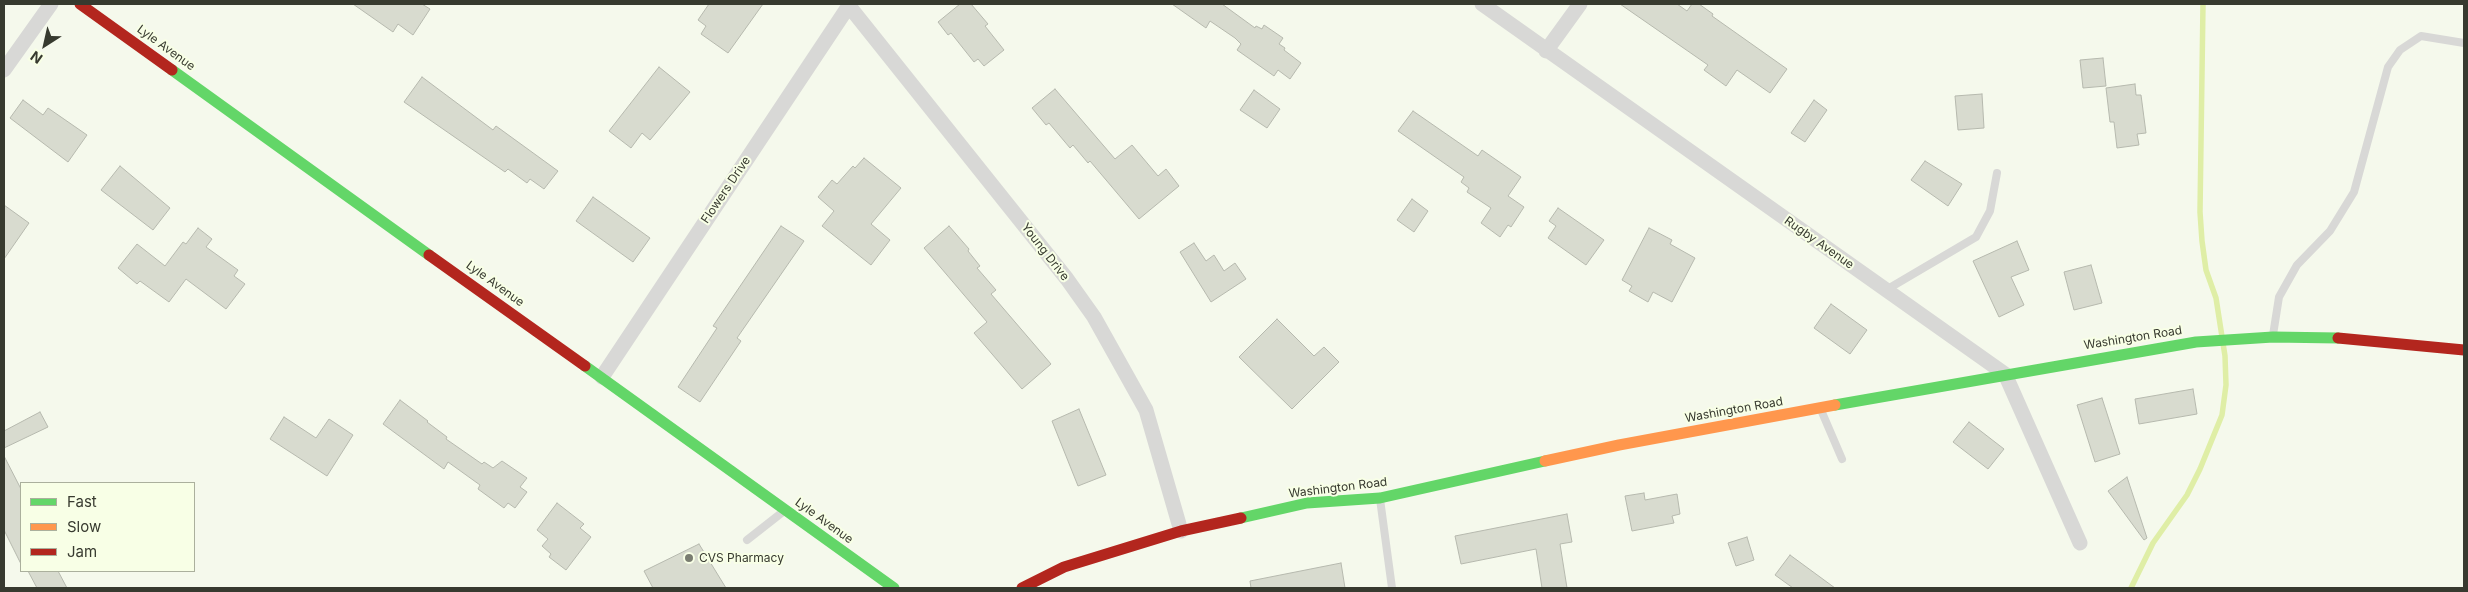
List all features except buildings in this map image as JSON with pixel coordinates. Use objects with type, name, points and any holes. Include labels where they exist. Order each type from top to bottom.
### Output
[{"type":"street","points":[[4,70],[51,4]]},
{"type":"street","name":"Lyle Avenue","points":[[80,4],[894,588]]},
{"type":"street","name":"Rugby Avenue","points":[[1482,4],[2004,374]]},
{"type":"street","points":[[1546,51],[1580,4]]},
{"type":"street","name":"Flowers Drive","points":[[602,377],[849,5]]},
{"type":"street","name":"Young Drive","points":[[849,5],[1067,279],[1094,317],[1146,410],[1181,531]]},
{"type":"street","name":"Washington Road","points":[[1022,588],[1064,568],[1181,531],[1307,503],[1380,498],[1619,445],[2004,374],[2196,342],[2273,337],[2353,338],[2464,350]]},
{"type":"street","points":[[2004,374],[2080,543]]},
{"type":"lane","points":[[2273,337],[2279,296],[2297,264],[2330,231],[2354,192],[2385,76],[2392,61],[2400,50],[2421,36],[2464,42]]},
{"type":"lane","points":[[1886,290],[1976,237],[1990,211],[1997,173]]},
{"type":"lane","points":[[1821,409],[1842,459]]},
{"type":"lane","points":[[1380,498],[1392,588]]},
{"type":"lane","points":[[747,540],[785,510]]},
{"type":"waterway","points":[[2131,588],[2153,543],[2187,495],[2200,469],[2222,415],[2226,385],[2225,356],[2216,298],[2206,270],[2200,212],[2203,4]]},
{"type":"traffic: fast","points":[[172,70],[429,255]]},
{"type":"traffic: fast","points":[[1835,405],[2196,342],[2273,337],[2338,338]]},
{"type":"traffic: fast","points":[[585,366],[894,588]]},
{"type":"traffic: fast","points":[[1241,518],[1307,503],[1380,498],[1545,461]]},
{"type":"traffic: slow","points":[[1545,461],[1619,445],[1835,405]]},
{"type":"traffic: jam","points":[[80,4],[172,70]]},
{"type":"traffic: jam","points":[[429,255],[585,366]]},
{"type":"traffic: jam","points":[[2338,338],[2464,350]]},
{"type":"traffic: jam","points":[[1022,588],[1064,567],[1181,531],[1241,518]]},
{"type":"place","name":"CVS Pharmacy","points":[[689,558]]}]
